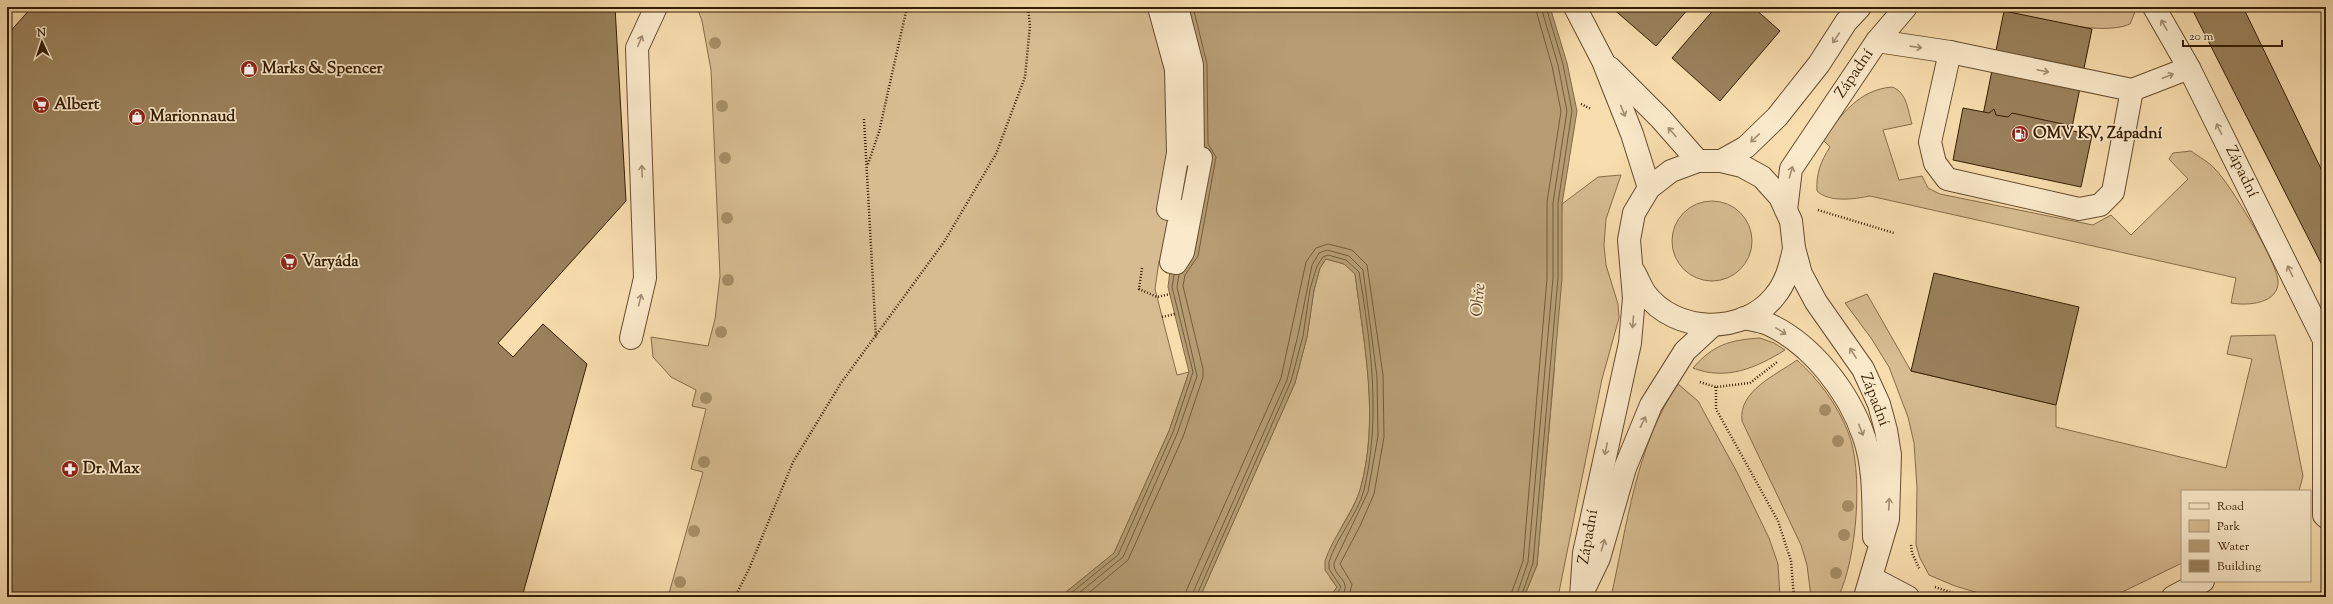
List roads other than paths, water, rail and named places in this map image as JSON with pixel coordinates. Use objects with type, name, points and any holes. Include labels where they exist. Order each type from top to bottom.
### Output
[{"type":"street","points":[[631,338],[645,278],[637,48],[656,7]]},
{"type":"street","points":[[1159,7],[1176,69],[1178,153],[1168,209],[1181,211],[1171,262],[1176,262],[1183,252],[1201,158],[1194,156],[1192,65],[1177,7]]},
{"type":"street","points":[[1575,7],[1603,61],[1632,134],[1649,188]]},
{"type":"street","name":"Západní","points":[[1721,161],[1746,147],[1777,117],[1819,64],[1846,22],[1860,7]]},
{"type":"street","name":"Západní","points":[[1786,210],[1791,169],[1877,41],[1906,7]]},
{"type":"street","name":"Západní","points":[[2154,7],[2189,68],[2325,339],[2320,518]]},
{"type":"street","points":[[1877,41],[1950,52],[2132,90],[2189,68]]},
{"type":"street","points":[[1950,52],[1930,142],[1934,163],[1940,173],[1947,179],[2079,209],[2100,205],[2113,192],[2132,90]]},
{"type":"street","points":[[1603,61],[1661,119],[1698,162]]},
{"type":"street","name":"Západní","points":[[1582,595],[1584,553],[1630,343],[1633,321],[1632,269],[1628,240],[1634,213],[1649,188],[1671,171],[1698,162],[1721,161],[1742,166],[1762,177],[1780,197],[1791,222],[1794,248],[1801,274],[1816,302],[1845,341],[1863,369],[1879,404],[1886,430],[1890,455],[1888,519],[1870,581]]},
{"type":"street","name":"Západní","points":[[1632,269],[1646,294],[1667,313],[1688,322],[1712,326],[1735,322],[1756,313],[1774,297],[1788,274],[1794,248]]},
{"type":"street","name":"Západní","points":[[1744,318],[1767,323],[1799,344],[1833,379],[1852,408],[1865,438],[1873,484],[1870,581]]},
{"type":"street","name":"Západní","points":[[1582,595],[1599,558],[1625,468],[1638,433],[1669,374],[1686,351],[1712,326]]},
{"type":"street","points":[[1870,581],[1908,597]]},
{"type":"street","points":[[2173,597],[2201,582]]},
{"type":"water","name":"Ohře","points":[[1177,7],[1550,7],[1567,63],[1577,111],[1562,204],[1562,278],[1537,565],[1524,597],[1330,597],[1337,587],[1325,570],[1325,561],[1328,552],[1357,499],[1360,490],[1366,463],[1370,409],[1366,355],[1355,274],[1344,264],[1326,259],[1320,268],[1314,290],[1307,337],[1295,383],[1200,597],[1060,597],[1114,553],[1169,431],[1189,372],[1168,287],[1171,262],[1201,158]]},
{"type":"place","name":"Marks & Spencer","points":[[249,69]]},
{"type":"place","name":"Albert","points":[[41,105]]},
{"type":"place","name":"Marionnaud","points":[[137,117]]},
{"type":"place","name":"OMV KV, Západní","points":[[2020,134]]},
{"type":"place","name":"Varyáda","points":[[289,262]]},
{"type":"place","name":"Dr. Max","points":[[70,469]]}]
